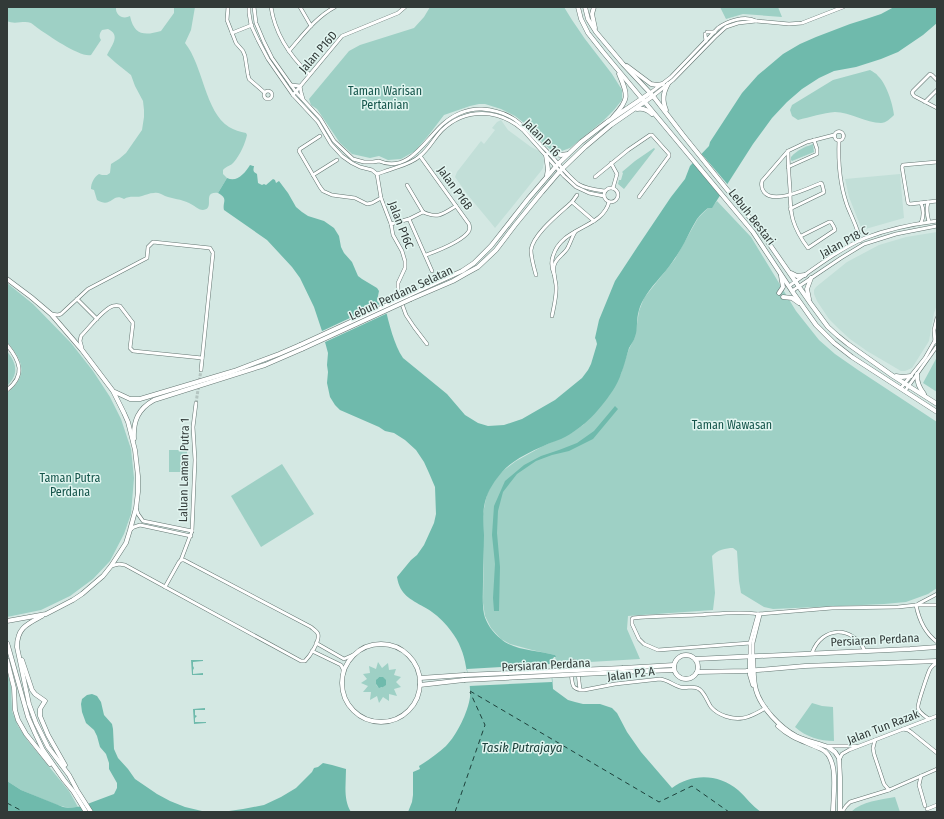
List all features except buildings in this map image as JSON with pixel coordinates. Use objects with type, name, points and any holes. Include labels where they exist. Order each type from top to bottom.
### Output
[{"type":"main road","points":[[574,7],[581,19]]},
{"type":"main road","name":"Lebuh Bestari","points":[[578,7],[581,19],[588,33],[754,232],[816,325],[834,343],[852,357],[937,412]]},
{"type":"main road","name":"Lebuh Bestari","points":[[585,7],[588,19],[596,32],[652,95],[686,140],[759,229],[828,327],[893,376],[937,404]]},
{"type":"main road","points":[[594,7],[592,18],[596,32]]},
{"type":"main road","points":[[623,64],[651,84],[666,84],[663,100],[669,117]]},
{"type":"main road","points":[[607,122],[625,102],[626,90],[616,68]]},
{"type":"main road","name":"Lebuh Perdana Selatan","points":[[134,450],[135,422],[139,413],[148,403],[265,365],[410,297],[462,271],[474,263],[491,246],[546,177],[581,142],[607,122],[652,95]]},
{"type":"main road","name":"Lebuh Perdana Selatan","points":[[410,297],[453,281],[478,267],[496,250],[526,211],[562,170],[585,147],[611,125],[635,110],[644,101]]},
{"type":"main road","points":[[635,110],[644,108],[665,127]]},
{"type":"main road","points":[[546,177],[548,169],[548,154],[561,156],[569,154]]},
{"type":"main road","points":[[778,268],[783,287],[778,293]]},
{"type":"main road","points":[[788,270],[797,276],[805,274]]},
{"type":"main road","points":[[811,278],[807,289],[811,304]]},
{"type":"main road","points":[[7,279],[32,297],[51,314],[82,350],[113,390],[124,413],[134,450],[138,476],[136,508],[130,530],[126,542],[111,566],[103,576],[82,594],[26,625],[22,629],[17,640],[17,647],[29,704],[36,723],[48,747],[69,775]]},
{"type":"main road","points":[[784,297],[792,298],[803,305]]},
{"type":"main road","name":"Lebuh Perdana Selatan","points":[[113,390],[121,396],[130,399],[140,399],[234,371],[301,347]]},
{"type":"main road","points":[[917,374],[918,385],[925,396]]},
{"type":"main road","points":[[893,376],[911,376]]},
{"type":"main road","points":[[7,621],[46,614]]},
{"type":"main road","points":[[7,643],[28,717],[44,750],[64,780]]},
{"type":"main road","points":[[374,644],[381,644],[393,646],[403,651],[413,661],[418,670],[420,685],[417,697],[407,712],[391,721],[376,722],[361,716],[350,706],[343,690],[343,675],[345,668],[353,656],[361,649],[374,644]]},
{"type":"main road","points":[[17,647],[32,690],[45,701],[40,709],[40,716],[48,735],[65,765],[75,791],[86,812]]},
{"type":"main road","name":"Persiaran Perdana","points":[[695,659],[937,647]]},
{"type":"main road","points":[[681,656],[688,656],[695,659],[698,665],[697,672],[692,678],[684,679],[677,676],[674,667],[675,661],[681,656]]},
{"type":"main road","points":[[752,657],[755,693],[774,722],[798,740],[823,750],[830,755],[834,771],[833,812]]},
{"type":"main road","points":[[7,660],[14,688],[15,710],[18,720],[26,734],[44,757],[75,791],[91,812]]},
{"type":"main road","name":"Persiaran Perdana","points":[[697,672],[762,670],[806,666],[937,662]]},
{"type":"main road","name":"Persiaran Perdana","points":[[420,678],[674,667]]},
{"type":"main road","points":[[752,670],[757,691],[764,708]]},
{"type":"main road","points":[[755,681],[757,673],[762,670]]},
{"type":"main road","name":"Persiaran Perdana","points":[[420,685],[464,677]]},
{"type":"main road","points":[[785,730],[831,748],[837,753],[839,760],[841,812]]},
{"type":"main road","points":[[834,771],[839,760]]},
{"type":"street","points":[[228,7],[227,20],[236,43],[243,51],[245,56],[249,79],[264,92]]},
{"type":"street","points":[[249,7],[251,25],[258,40],[268,58],[293,95],[318,122],[331,144],[342,156],[352,163],[372,170],[377,174]]},
{"type":"street","name":"Jalan P 16","points":[[254,7],[256,23],[269,53],[296,92],[320,118],[334,141],[353,159],[364,162],[379,161],[383,163],[397,163],[407,160],[415,154],[442,125],[452,118],[475,109],[491,110],[502,113],[525,127],[557,165],[579,184],[590,189],[605,191]]},
{"type":"street","points":[[271,7],[277,30],[289,51],[309,74]]},
{"type":"street","points":[[300,7],[311,26]]},
{"type":"street","points":[[289,51],[311,26],[326,12],[335,7]]},
{"type":"street","name":"Jalan P16D","points":[[293,95],[342,36],[398,12],[405,7]]},
{"type":"street","points":[[652,95],[666,84],[724,24],[745,19],[789,24],[802,23],[843,7]]},
{"type":"street","points":[[666,84],[705,42],[730,25],[756,21]]},
{"type":"street","points":[[232,33],[256,23]]},
{"type":"street","points":[[705,42],[706,33],[715,32]]},
{"type":"street","points":[[937,80],[930,74],[912,92],[912,95],[937,108]]},
{"type":"street","points":[[291,85],[300,86],[304,100]]},
{"type":"street","points":[[925,102],[937,90]]},
{"type":"street","name":"Jalan P 16","points":[[377,174],[408,164],[420,156],[444,128],[459,119],[477,113],[492,114],[510,120],[523,130],[548,154]]},
{"type":"street","points":[[790,209],[823,193],[821,183],[790,195],[778,197],[766,195],[764,193],[761,187],[762,181],[788,151],[814,140],[834,135],[840,131],[844,135],[843,138],[839,140],[838,162],[846,204],[860,234],[866,238]]},
{"type":"street","points":[[595,177],[628,150],[652,135],[669,154],[669,156],[639,197]]},
{"type":"street","points":[[834,135],[835,138],[839,140]]},
{"type":"street","points":[[320,136],[299,151],[323,191],[332,195],[355,198],[367,204],[381,198]]},
{"type":"street","points":[[788,167],[817,154],[814,140]]},
{"type":"street","points":[[788,151],[790,209],[793,220],[801,236],[808,248],[834,230],[834,227],[831,222],[829,222],[801,236]]},
{"type":"street","name":"Jalan P16B","points":[[420,156],[469,224],[470,228],[463,237],[442,249],[426,255]]},
{"type":"street","points":[[313,175],[337,160]]},
{"type":"street","points":[[372,170],[371,166],[373,162]]},
{"type":"street","points":[[778,162],[788,162]]},
{"type":"street","points":[[937,162],[902,165],[908,202],[910,204],[937,201]]},
{"type":"street","points":[[383,163],[383,172]]},
{"type":"street","points":[[610,164],[617,174],[613,188]]},
{"type":"street","name":"Jalan P 16","points":[[562,170],[564,176],[576,187],[589,193],[604,196]]},
{"type":"street","name":"Jalan P16C","points":[[377,174],[381,198],[391,224],[393,235],[402,251],[406,263],[398,283],[398,293],[406,315],[427,344]]},
{"type":"street","points":[[407,185],[423,212],[430,215],[441,215],[456,206]]},
{"type":"street","points":[[609,202],[604,196],[605,191],[608,188],[613,188]]},
{"type":"street","points":[[609,202],[618,198],[618,193],[613,188]]},
{"type":"street","points":[[536,275],[531,251],[536,239],[542,230],[577,196]]},
{"type":"street","points":[[572,202],[594,221]]},
{"type":"street","points":[[552,316],[556,286],[551,265],[554,252],[559,244],[576,230],[594,221],[603,214],[608,208],[609,202]]},
{"type":"street","points":[[928,202],[927,214],[930,222]]},
{"type":"street","points":[[921,203],[924,213],[921,223]]},
{"type":"street","points":[[391,224],[409,219],[423,212]]},
{"type":"street","points":[[409,219],[432,271]]},
{"type":"street","name":"Jalan P18 C","points":[[789,286],[838,253],[866,238],[921,223],[937,221]]},
{"type":"street","name":"Jalan P18 C","points":[[792,291],[864,244],[896,234],[937,226]]},
{"type":"street","points":[[554,274],[554,265],[556,260],[568,247],[576,230]]},
{"type":"street","points":[[860,234],[860,241]]},
{"type":"street","points":[[566,238],[570,242]]},
{"type":"street","points":[[51,314],[58,316],[88,289],[147,258],[148,247],[152,242],[210,248],[213,253],[201,370]]},
{"type":"street","points":[[552,258],[556,260]]},
{"type":"street","points":[[77,299],[97,319]]},
{"type":"street","points":[[82,350],[80,341],[81,336],[111,306],[116,305],[120,306],[133,322],[131,350],[202,358]]},
{"type":"street","points":[[935,342],[934,330],[937,318]]},
{"type":"street","points":[[903,390],[911,376],[925,358],[937,337]]},
{"type":"street","points":[[7,345],[17,359],[19,372],[16,382],[7,390]]},
{"type":"street","points":[[907,384],[917,374],[937,346]]},
{"type":"street","name":"Laluan Laman Putra 1","points":[[165,587],[181,560],[192,531],[195,460],[193,427],[196,403]]},
{"type":"street","points":[[136,508],[138,514],[143,520],[192,531]]},
{"type":"street","points":[[130,530],[140,525],[191,536]]},
{"type":"street","points":[[111,566],[119,564],[125,565],[301,661],[304,661],[312,652],[318,635],[317,632],[310,627],[184,560],[181,560]]},
{"type":"street","points":[[916,605],[937,594]]},
{"type":"street","points":[[916,605],[923,626],[937,642]]},
{"type":"street","points":[[750,643],[658,650],[644,644],[638,638],[632,624],[632,619],[648,616],[724,613],[760,614],[832,608],[937,605]]},
{"type":"street","points":[[752,657],[750,643],[760,614]]},
{"type":"street","points":[[752,657],[753,643],[760,614]]},
{"type":"street","points":[[812,653],[821,639],[829,634],[839,632],[845,632],[854,637],[859,641],[865,651]]},
{"type":"street","points":[[316,643],[344,659],[353,656]]},
{"type":"street","points":[[312,652],[341,665],[343,675]]},
{"type":"street","points":[[572,661],[575,661],[577,664],[580,690],[575,688],[572,684],[572,661]]},
{"type":"street","points":[[929,719],[920,712],[918,703],[929,671],[937,662]]},
{"type":"street","name":"Jalan P2 A","points":[[580,690],[660,679],[680,687],[697,688],[702,692],[709,705],[715,712],[727,717],[742,718],[755,714],[764,708]]},
{"type":"street","points":[[914,705],[918,703]]},
{"type":"street","name":"Jalan Tun Razak","points":[[839,760],[840,756],[844,752],[937,716]]},
{"type":"street","points":[[902,729],[911,732],[937,753]]},
{"type":"street","points":[[875,740],[873,748],[874,754],[884,784],[889,790]]},
{"type":"street","points":[[826,746],[862,746]]},
{"type":"street","points":[[841,812],[850,802],[889,790],[937,769]]},
{"type":"street","points":[[921,776],[919,785],[926,807],[937,805]]},
{"type":"street","points":[[911,781],[919,785]]},
{"type":"shaded area","points":[[501,120],[508,130],[539,151],[544,160],[541,171],[495,228],[455,177],[457,172],[481,141],[484,144],[495,130],[492,128]]},
{"type":"shaded area","points":[[900,174],[904,218],[862,230],[849,197],[845,179]]},
{"type":"shaded area","points":[[937,232],[937,305],[929,341],[912,368],[901,371],[867,351],[839,329],[829,319],[817,301],[814,290],[847,262],[879,245],[906,237]]},
{"type":"green space","points":[[7,7],[116,7],[116,10],[120,16],[130,16],[134,27],[137,30],[150,33],[161,31],[174,13],[174,7],[195,7],[191,30],[185,43],[196,63],[209,100],[221,120],[229,127],[246,133],[247,135],[242,149],[236,159],[223,170],[223,174],[227,178],[218,193],[213,193],[210,195],[207,209],[201,210],[191,204],[160,193],[151,193],[140,197],[128,197],[124,199],[117,197],[106,203],[97,200],[94,190],[91,189],[93,180],[99,174],[107,175],[110,173],[111,164],[126,153],[142,130],[144,117],[143,101],[131,75],[107,55],[113,44],[115,37],[114,34],[108,29],[102,30],[100,33],[101,40],[91,55],[86,55],[65,46],[31,23],[13,23],[7,21]]},
{"type":"green space","name":"Taman Warisan Pertanian","points":[[430,7],[564,7],[622,90],[622,100],[603,121],[570,148],[559,152],[551,150],[528,126],[515,116],[501,109],[485,104],[479,104],[444,115],[415,151],[401,159],[388,160],[379,156],[370,158],[352,154],[340,143],[317,109],[311,105],[309,99],[349,51],[360,45],[414,28],[424,17]]},
{"type":"green space","points":[[720,7],[778,7],[782,17],[743,14],[726,19]]},
{"type":"green space","points":[[870,70],[881,79],[891,100],[894,115],[887,121],[883,123],[875,123],[841,112],[821,114],[798,120],[792,116],[790,110],[792,105],[833,80]]},
{"type":"green space","points":[[813,144],[814,152],[792,161],[791,160],[791,157],[796,152]]},
{"type":"green space","points":[[654,148],[655,149],[624,189],[618,184],[619,180],[621,180],[622,172]]},
{"type":"green space","name":"Taman Wawasan","points":[[717,201],[751,237],[796,311],[819,340],[835,354],[858,370],[937,422],[937,588],[928,594],[906,602],[773,609],[764,607],[741,593],[737,551],[733,548],[725,549],[716,552],[712,556],[715,593],[713,610],[628,616],[627,629],[640,659],[556,664],[555,655],[510,644],[501,639],[491,628],[485,616],[483,603],[483,514],[487,494],[493,482],[504,470],[516,461],[573,432],[583,425],[621,374],[629,349],[635,337],[639,311],[644,298],[675,259],[698,218]]},
{"type":"green space","name":"Taman Putra Perdana","points":[[7,283],[33,304],[71,343],[93,371],[110,397],[121,419],[131,449],[134,478],[131,514],[124,534],[110,561],[93,579],[70,596],[41,610],[7,617],[7,393],[19,380],[21,368],[17,355],[7,342]]},
{"type":"green space","points":[[7,351],[15,365],[15,373],[11,382],[7,386]]},
{"type":"green space","points":[[937,357],[937,392],[923,383]]},
{"type":"green space","points":[[169,450],[187,450],[187,472],[169,472]]},
{"type":"green space","points":[[282,464],[314,514],[261,547],[231,496]]},
{"type":"green space","points":[[378,662],[382,668],[388,663],[389,670],[396,669],[394,675],[401,677],[396,682],[401,687],[394,689],[397,696],[389,694],[389,701],[383,697],[379,703],[377,696],[370,700],[371,692],[363,692],[368,686],[361,683],[367,679],[363,674],[370,673],[369,666],[376,669]],"holes":[[[379,677],[386,684],[381,688],[377,686],[377,679]]]},
{"type":"green space","points":[[7,671],[11,686],[12,711],[18,726],[28,741],[69,791],[78,807],[69,808],[57,805],[21,790],[7,781]]},
{"type":"green space","points":[[812,703],[833,707],[834,741],[813,738],[795,727]]},
{"type":"green space","points":[[895,797],[900,812],[851,812],[860,805]]},
{"type":"water","name":"Tasik Putrajaya","points":[[894,7],[937,7],[937,23],[923,35],[898,52],[856,67],[834,71],[819,78],[802,89],[787,102],[772,118],[753,144],[712,208],[708,208],[697,219],[671,265],[646,296],[638,313],[635,338],[629,348],[620,378],[604,403],[577,430],[561,439],[530,452],[508,466],[492,485],[484,506],[483,606],[486,621],[495,634],[513,646],[555,655],[556,657],[554,657],[551,662],[553,689],[568,700],[583,704],[600,704],[612,708],[617,713],[627,732],[641,752],[672,788],[688,780],[705,777],[714,778],[731,785],[738,790],[761,812],[408,812],[413,795],[413,772],[420,769],[419,766],[437,754],[450,741],[458,730],[470,697],[470,685],[465,662],[461,648],[454,635],[437,616],[406,596],[398,583],[397,577],[424,545],[434,523],[436,514],[435,487],[424,462],[416,450],[405,440],[394,433],[385,431],[340,410],[335,405],[330,397],[327,383],[328,353],[314,307],[300,278],[267,240],[224,210],[224,199],[218,193],[227,178],[237,178],[243,174],[250,165],[254,166],[258,183],[266,185],[273,179],[276,183],[279,181],[296,207],[308,216],[324,221],[334,228],[339,236],[344,253],[352,262],[358,276],[377,288],[379,291],[377,301],[385,307],[394,340],[403,358],[447,394],[465,415],[478,423],[488,426],[504,425],[522,419],[555,400],[582,378],[588,370],[597,344],[595,338],[599,320],[615,281],[671,197],[685,179],[690,166],[709,146],[710,142],[742,93],[758,75],[783,54],[800,44],[850,24],[881,14]]},
{"type":"water","points":[[615,406],[618,409],[593,439],[569,451],[536,461],[517,474],[503,492],[498,511],[497,533],[500,567],[499,611],[494,611],[493,598],[495,564],[492,535],[494,506],[505,481],[524,465],[541,456],[577,443],[594,431]]},
{"type":"water","points":[[191,660],[203,660],[193,662],[193,674],[203,673],[203,675],[192,675]]},
{"type":"water","points":[[379,677],[383,677],[386,680],[386,685],[379,688],[376,684],[376,680]]},
{"type":"water","points":[[92,694],[97,696],[101,702],[104,715],[112,724],[114,749],[118,758],[135,779],[157,794],[185,807],[202,811],[222,812],[7,812],[7,781],[21,790],[69,808],[84,806],[114,794],[117,788],[117,783],[109,769],[106,754],[100,747],[94,730],[86,723],[82,712],[82,699],[87,695]]},
{"type":"water","points":[[205,708],[205,710],[195,710],[195,715],[197,716],[195,718],[195,722],[206,723],[194,724],[193,709]]},
{"type":"water","points":[[323,763],[346,769],[346,797],[348,807],[351,812],[222,812],[264,805],[281,797],[296,788],[314,768]]},
{"type":"pier","points":[[700,152],[729,186],[722,197],[692,161]]},
{"type":"pier","points":[[382,303],[387,306],[388,313],[323,343],[320,332]]},
{"type":"pier","points":[[551,664],[552,682],[469,686],[467,669]]},
{"type":"ferry route","points":[[470,691],[659,802],[692,786],[729,812]]},
{"type":"ferry route","points":[[455,812],[485,725],[470,692]]},
{"type":"ferry route","points":[[7,803],[24,812]]},
{"type":"tunnel","points":[[196,403],[201,370]]}]
